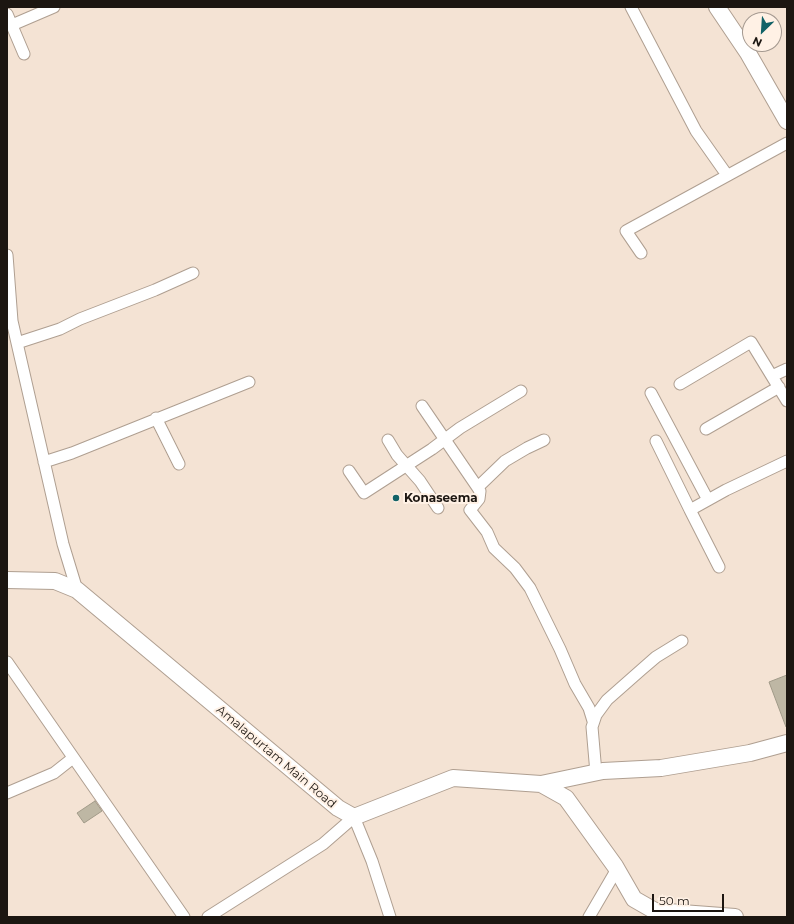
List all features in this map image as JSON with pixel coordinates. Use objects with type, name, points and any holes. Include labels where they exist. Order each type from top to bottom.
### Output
[{"type":"street","points":[[12,25],[54,7]]},
{"type":"street","points":[[631,7],[696,131],[727,176]]},
{"type":"street","points":[[717,7],[748,53],[787,121]]},
{"type":"street","points":[[7,14],[24,54]]},
{"type":"street","points":[[641,253],[626,231],[787,143]]},
{"type":"street","points":[[7,255],[12,321],[63,544],[77,590]]},
{"type":"street","points":[[17,343],[60,329],[80,319],[155,290],[193,273]]},
{"type":"street","points":[[680,384],[751,342],[787,401]]},
{"type":"street","points":[[772,376],[787,369]]},
{"type":"street","points":[[44,462],[86,447],[249,382]]},
{"type":"street","points":[[706,429],[778,387]]},
{"type":"street","points":[[349,471],[364,493],[446,439],[460,428],[521,391]]},
{"type":"street","points":[[651,393],[708,500]]},
{"type":"street","points":[[422,406],[478,487],[480,491],[479,500],[470,510],[486,532],[494,548],[515,568],[530,588],[575,684],[589,708],[593,721]]},
{"type":"street","points":[[156,418],[179,464]]},
{"type":"street","points":[[388,440],[392,449],[405,466],[420,481],[438,508]]},
{"type":"street","points":[[478,487],[505,461],[544,440]]},
{"type":"street","points":[[656,441],[719,567]]},
{"type":"street","points":[[690,510],[787,460]]},
{"type":"street","name":"Amalapurtam Main Road","points":[[7,580],[55,581],[77,590],[338,808],[354,817]]},
{"type":"street","points":[[596,773],[592,727],[593,721],[606,700],[656,657],[682,641]]},
{"type":"street","points":[[7,662],[184,917]]},
{"type":"street","points":[[208,917],[323,844],[354,817],[453,778],[541,784],[596,773],[668,766],[750,753],[787,743]]},
{"type":"street","points":[[7,793],[54,773],[73,758]]},
{"type":"street","points":[[541,784],[566,798],[617,869],[634,899],[655,911],[735,917]]},
{"type":"street","points":[[354,817],[374,868],[390,917]]},
{"type":"street","points":[[589,917],[617,869]]},
{"type":"building","points":[[787,675],[787,727],[786,727],[769,682]]},
{"type":"building","points":[[95,801],[102,811],[84,823],[77,813]]},
{"type":"place","name":"Konaseema","points":[[396,498]]}]
